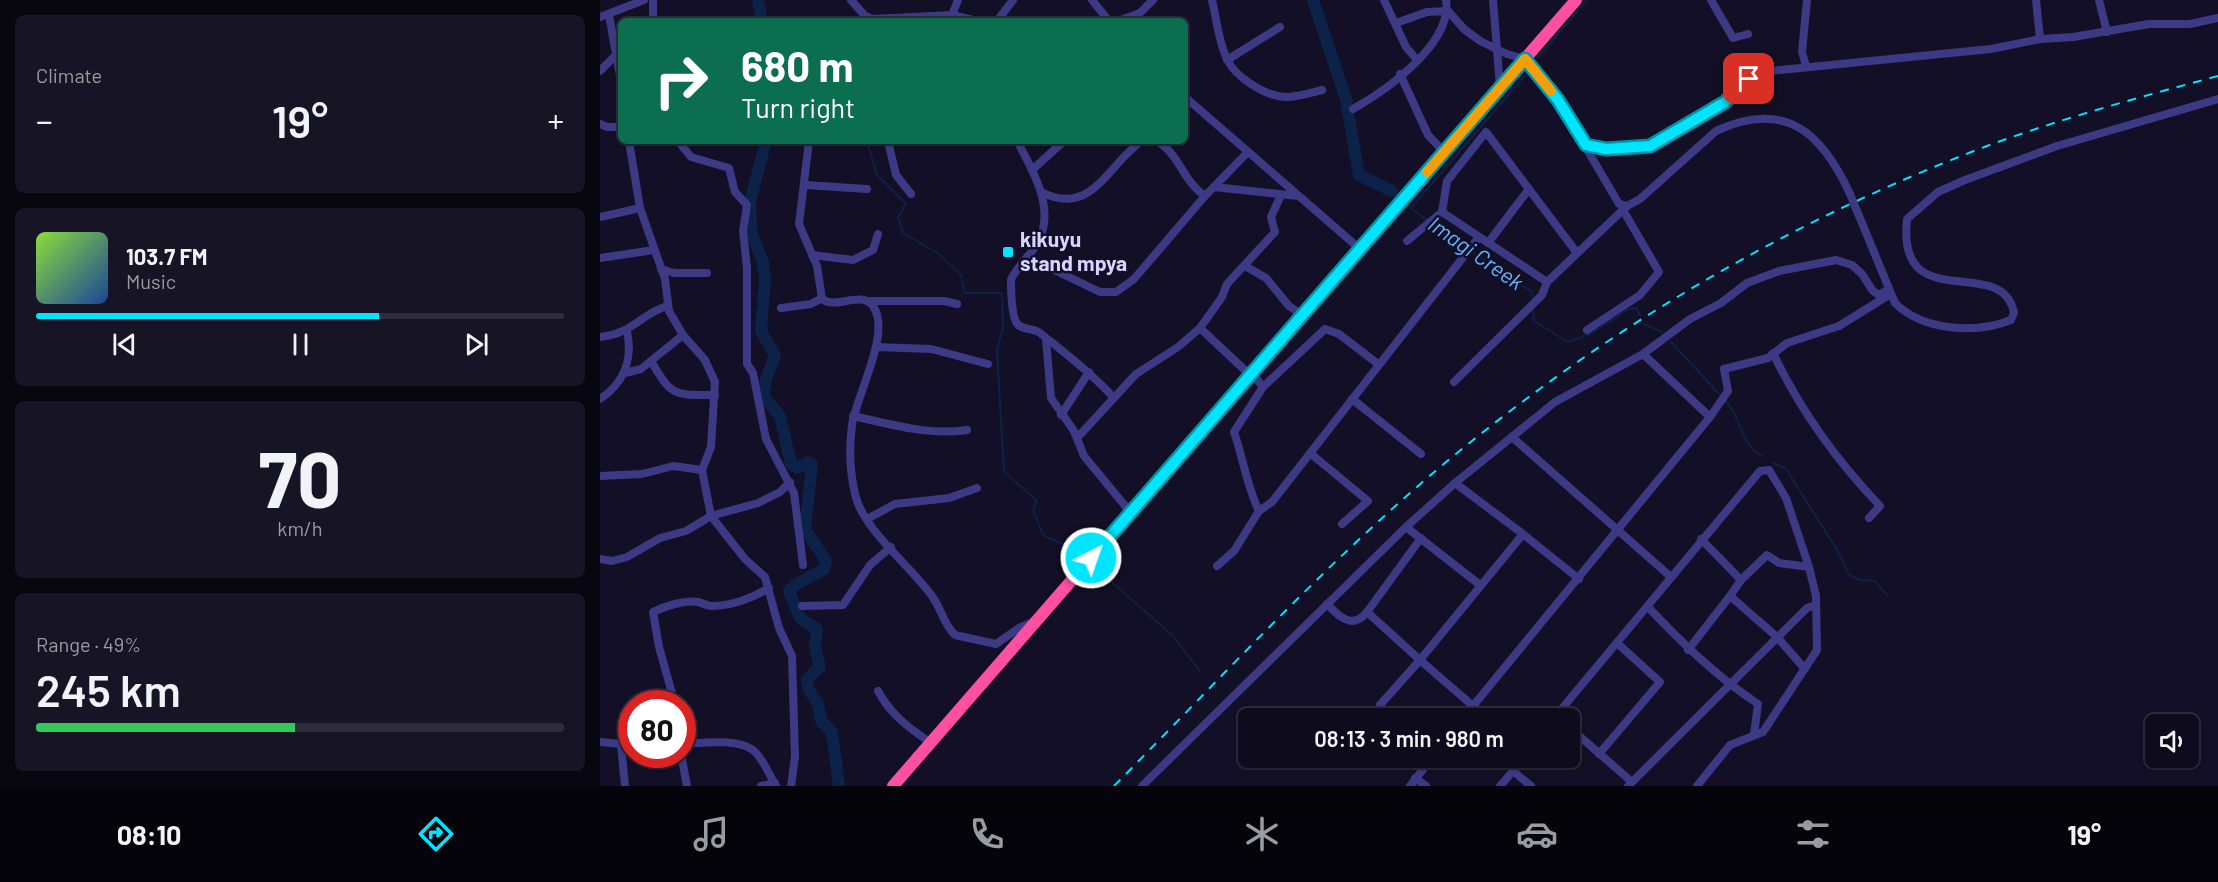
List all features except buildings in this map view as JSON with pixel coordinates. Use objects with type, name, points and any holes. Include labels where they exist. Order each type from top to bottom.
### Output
[{"type":"highway","points":[[893,786],[1576,0]]},
{"type":"street","points":[[618,61],[604,16],[644,0]]},
{"type":"street","points":[[653,0],[653,18]]},
{"type":"street","points":[[851,0],[864,18]]},
{"type":"street","points":[[952,15],[958,0]]},
{"type":"street","points":[[999,18],[1013,0]]},
{"type":"street","points":[[1092,0],[1107,18]]},
{"type":"street","points":[[1126,18],[1140,13],[1153,0]]},
{"type":"street","points":[[1212,0],[1227,60],[1232,68],[1247,80],[1277,96],[1289,97],[1322,90]]},
{"type":"street","points":[[1384,0],[1406,47],[1417,60]]},
{"type":"street","points":[[1353,109],[1401,74],[1436,41],[1448,11],[1446,0]]},
{"type":"street","points":[[1493,0],[1500,87]]},
{"type":"street","points":[[1711,0],[1733,38],[1748,34]]},
{"type":"street","points":[[1806,0],[1802,51],[1806,66]]},
{"type":"street","points":[[2036,0],[2040,39]]},
{"type":"street","points":[[2099,0],[2107,32]]},
{"type":"street","points":[[1396,23],[1427,12],[1448,11],[1471,35],[1498,49],[1525,59],[1558,100],[1586,145],[1619,204],[1625,208],[1659,272],[1640,295],[1587,330]]},
{"type":"street","points":[[914,18],[952,15],[964,18]]},
{"type":"street","points":[[1586,145],[1606,149],[1647,147],[1725,102],[1749,79],[1771,71],[1991,49],[2040,39],[2107,32],[2149,24],[2190,24],[2218,18]]},
{"type":"street","points":[[1227,60],[1280,27]]},
{"type":"street","points":[[600,71],[617,54]]},
{"type":"street","points":[[1401,74],[1428,135],[1444,152]]},
{"type":"street","points":[[1454,382],[1542,295],[1546,282],[1625,208],[1640,198],[1716,131],[1730,124],[1758,119],[1783,122],[1819,141],[1834,160],[1850,194],[1895,303],[1905,313],[1938,326],[1976,328],[1999,325],[2011,320],[2014,313],[2006,295],[1993,287],[1943,280],[1925,273],[1913,264],[1906,248],[1907,219],[1938,192],[1965,180],[2057,146],[2218,99]]},
{"type":"street","points":[[1188,100],[1360,249]]},
{"type":"street","points":[[600,124],[607,127],[618,127]]},
{"type":"street","points":[[1407,241],[1442,212],[1447,181],[1486,132],[1577,253]]},
{"type":"street","points":[[629,144],[640,208],[661,268],[667,306],[683,335],[707,363],[715,382],[711,447],[702,470],[711,516],[745,559],[762,573],[769,588],[778,628],[791,650],[795,757],[791,786]]},
{"type":"street","points":[[680,144],[691,157],[729,168],[735,192],[747,205],[743,231],[748,278],[747,364],[753,373],[766,439],[790,482],[802,565]]},
{"type":"street","points":[[809,144],[799,224],[818,270],[822,298]]},
{"type":"street","points":[[887,144],[896,175],[910,194]]},
{"type":"street","points":[[1019,144],[1041,192],[1045,210],[1043,232],[1011,280],[1016,321],[1021,327],[1038,331],[1089,372],[1114,398]]},
{"type":"street","points":[[1032,170],[1061,144]]},
{"type":"street","points":[[1041,192],[1060,199],[1083,195],[1111,174],[1139,144]]},
{"type":"street","points":[[1160,144],[1167,149],[1194,187],[1205,196]]},
{"type":"street","points":[[1027,257],[1100,292],[1116,292],[1141,272],[1205,196],[1248,152]]},
{"type":"street","points":[[805,185],[867,189]]},
{"type":"street","points":[[1214,187],[1299,196]]},
{"type":"street","points":[[1488,243],[1529,189]]},
{"type":"street","points":[[1077,438],[1136,374],[1178,347],[1200,328],[1222,297],[1227,284],[1275,232],[1271,212],[1281,195]]},
{"type":"street","points":[[600,217],[640,208]]},
{"type":"street","points":[[1442,212],[1546,282]]},
{"type":"street","points":[[812,255],[853,260],[873,250],[878,234]]},
{"type":"street","points":[[1217,566],[1234,551],[1259,511],[1272,502],[1479,237]]},
{"type":"street","points":[[600,258],[654,250]]},
{"type":"street","points":[[1142,786],[1406,527],[1455,483],[1555,402],[1643,354],[1690,319],[1721,303],[1747,284],[1779,270],[1836,260],[1852,265],[1879,295],[1890,291]]},
{"type":"street","points":[[1245,266],[1266,278],[1289,306],[1302,315]]},
{"type":"street","points":[[661,268],[674,273],[707,273]]},
{"type":"street","points":[[1473,706],[1710,417],[1728,391],[1724,369],[1768,357],[1787,343],[1839,326],[1890,291]]},
{"type":"street","points":[[822,298],[831,303],[859,299],[868,302],[944,301],[957,304]]},
{"type":"street","points":[[781,308],[812,304],[822,298]]},
{"type":"street","points":[[868,302],[876,312],[876,347],[853,416],[850,438],[853,482],[857,501],[867,519],[934,598],[949,630],[955,635],[996,644],[1018,628],[1038,621]]},
{"type":"street","points":[[600,338],[627,331],[655,310],[667,306]]},
{"type":"street","points":[[1200,328],[1263,387]]},
{"type":"street","points":[[1259,511],[1251,495],[1247,473],[1234,432],[1263,387],[1325,329],[1339,334],[1378,364]]},
{"type":"street","points":[[600,399],[625,372],[630,353],[627,331]]},
{"type":"street","points":[[625,372],[637,371],[683,335]]},
{"type":"street","points":[[1046,339],[1049,388],[1061,415],[1077,438],[1083,456],[1131,513]]},
{"type":"street","points":[[876,347],[931,349],[988,364]]},
{"type":"street","points":[[1773,353],[1784,378],[1853,477],[1880,506],[1869,518]]},
{"type":"street","points":[[1643,354],[1710,417]]},
{"type":"street","points":[[651,361],[669,389],[675,393],[715,395]]},
{"type":"street","points":[[1061,415],[1089,372]]},
{"type":"street","points":[[1352,399],[1421,454]]},
{"type":"street","points":[[853,416],[921,431],[948,433],[967,430]]},
{"type":"street","points":[[1512,437],[1671,577]]},
{"type":"street","points":[[1310,453],[1368,501],[1342,524]]},
{"type":"street","points":[[600,476],[642,474],[673,466],[702,470]]},
{"type":"street","points":[[1563,708],[1648,607],[1701,539],[1760,471],[1769,470],[1786,498],[1809,567],[1816,605],[1817,650],[1766,728],[1761,733],[1730,745],[1697,786]]},
{"type":"street","points":[[600,559],[612,561],[627,557],[660,538],[686,531],[711,516],[758,503],[780,492],[790,482]]},
{"type":"street","points":[[1455,483],[1579,579]]},
{"type":"street","points":[[867,519],[895,504],[949,498],[977,488]]},
{"type":"street","points":[[1406,527],[1480,585]]},
{"type":"street","points":[[1380,705],[1420,660],[1522,534]]},
{"type":"street","points":[[1327,604],[1338,617],[1350,622],[1359,620],[1421,538]]},
{"type":"street","points":[[1701,539],[1741,580]]},
{"type":"street","points":[[802,606],[843,605],[870,565],[891,547]]},
{"type":"street","points":[[1688,650],[1741,580],[1767,555],[1779,563],[1809,567]]},
{"type":"street","points":[[671,690],[659,647],[653,612],[684,603],[698,602],[710,606],[735,602],[756,597],[769,588]]},
{"type":"street","points":[[1730,596],[1777,637],[1804,669]]},
{"type":"street","points":[[1580,737],[1630,784],[1807,608],[1816,605]]},
{"type":"street","points":[[1648,607],[1688,650],[1730,685],[1758,704],[1754,734]]},
{"type":"street","points":[[1367,612],[1476,708]]},
{"type":"street","points":[[1599,754],[1660,682],[1617,643]]},
{"type":"street","points":[[878,691],[892,712],[904,724],[931,743]]},
{"type":"street","points":[[600,742],[618,745]]},
{"type":"street","points":[[696,744],[724,743],[748,748],[757,755],[776,785],[761,786]]},
{"type":"street","points":[[623,768],[625,786]]},
{"type":"street","points":[[684,768],[687,786]]},
{"type":"street","points":[[1410,786],[1423,768]]},
{"type":"street","points":[[1500,786],[1516,768]]},
{"type":"street","points":[[1513,771],[1531,786]]},
{"type":"street","points":[[1415,777],[1426,786]]},
{"type":"waterway","points":[[758,0],[761,18]]},
{"type":"waterway","name":"Imagi Creek","points":[[1313,0],[1346,99],[1359,175],[1392,191]]},
{"type":"waterway","points":[[1539,57],[1587,0]]},
{"type":"waterway","points":[[1427,220],[1411,208],[1529,71]]},
{"type":"waterway","points":[[765,144],[750,202],[752,235],[763,262],[765,281],[761,331],[775,355],[766,379],[763,396],[780,416],[791,464],[797,468],[808,462],[812,464],[805,529],[826,561],[824,569],[795,585],[789,591],[800,618],[817,629],[815,647],[820,667],[807,679],[808,688],[818,704],[821,721],[832,732],[839,786]]},
{"type":"waterway","points":[[865,144],[868,145],[877,175],[906,204],[898,217],[903,233],[939,254],[961,275],[965,293],[1002,293],[1003,327],[997,351],[1004,471],[1037,501],[1033,510],[1043,535],[1075,550]]},
{"type":"waterway","name":"Imagi Creek","points":[[1432,223],[1466,248]]},
{"type":"waterway","name":"Imagi Creek","points":[[1471,251],[1532,292],[1533,300]]},
{"type":"waterway","name":"Imagi Creek","points":[[1533,308],[1534,321],[1568,342],[1590,334],[1629,309],[1636,308],[1640,315]]},
{"type":"waterway","name":"Imagi Creek","points":[[1644,324],[1662,332]]},
{"type":"waterway","name":"Imagi Creek","points":[[1671,342],[1721,396]]},
{"type":"waterway","name":"Imagi Creek","points":[[1725,400],[1731,407],[1749,444],[1762,456]]},
{"type":"waterway","name":"Imagi Creek","points":[[1774,463],[1786,469],[1836,548],[1849,575],[1860,580],[1875,581],[1887,595]]},
{"type":"waterway","points":[[1099,571],[1172,635],[1200,671]]},
{"type":"railway","points":[[1114,786],[1295,602],[1388,512],[1487,429],[1544,385],[1664,305],[1790,234],[1920,173],[2044,126],[2218,76]]},
{"type":"slow traffic","points":[[1427,172],[1525,59],[1551,91]]},
{"type":"place","name":"kikuyu stand mpya","points":[[1008,252]]},
{"type":"route","points":[[1091,558],[1525,59],[1558,100],[1586,145],[1606,149],[1650,146],[1725,102],[1749,79]]}]
